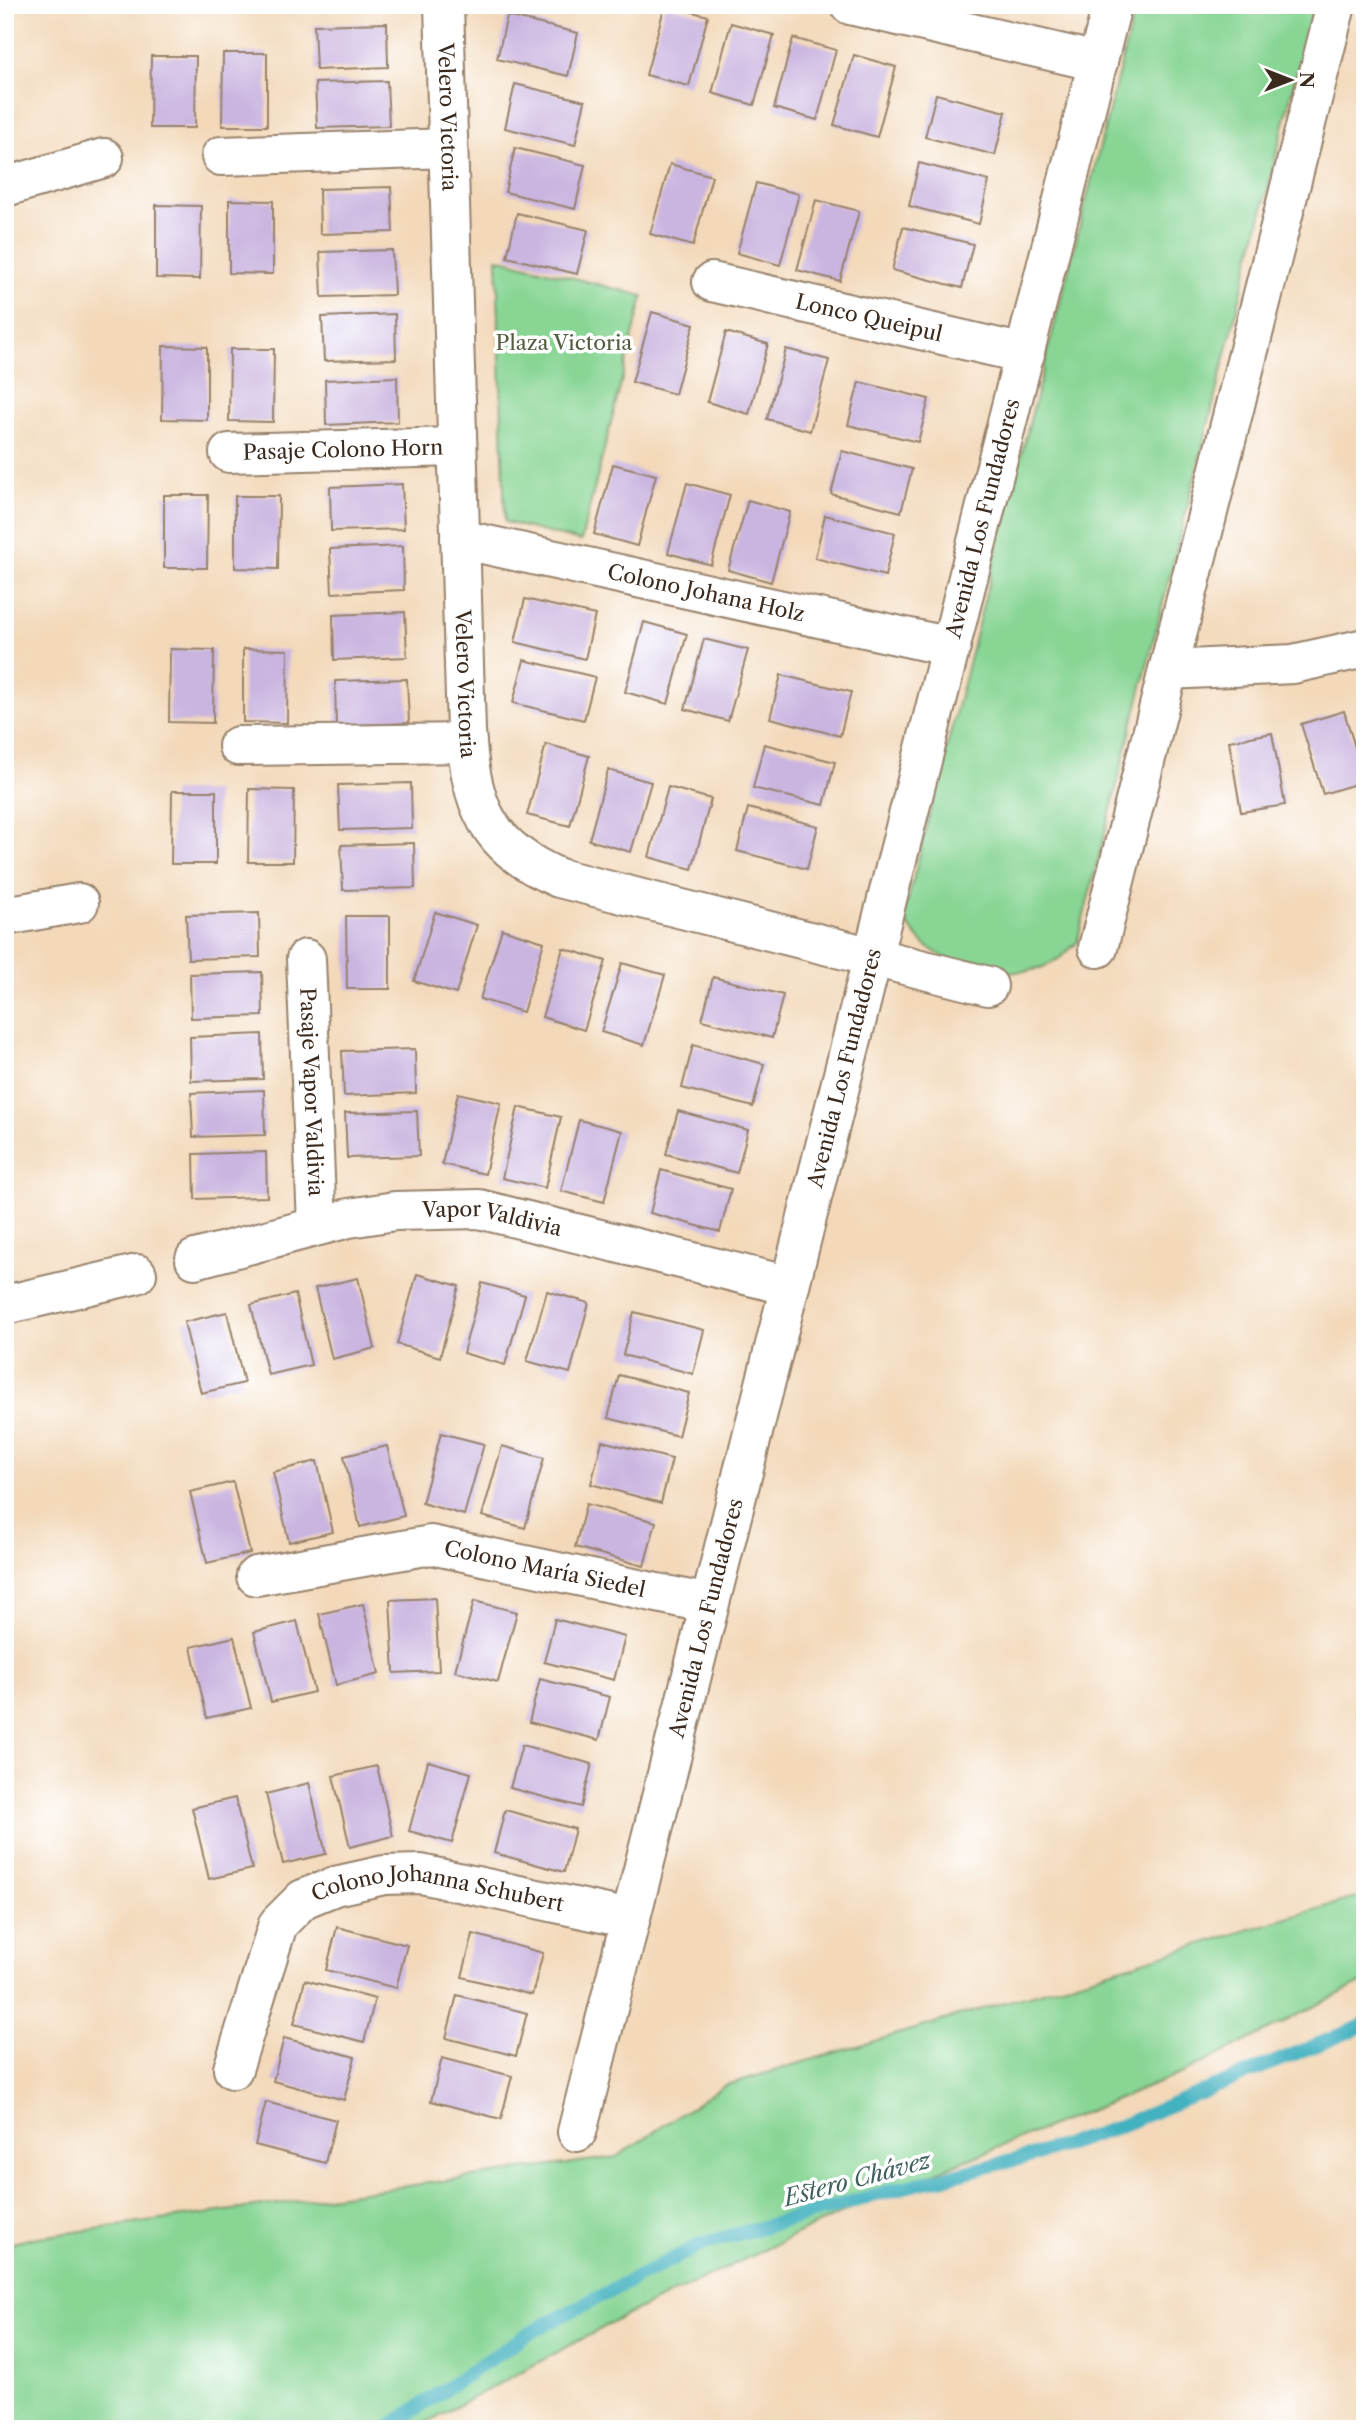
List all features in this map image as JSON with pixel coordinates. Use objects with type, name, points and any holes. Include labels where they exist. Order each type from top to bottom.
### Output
[{"type":"street","name":"Velero Victoria","points":[[444,5],[467,743],[471,781],[483,817],[496,837],[519,858],[559,878],[988,986]]},
{"type":"street","points":[[850,5],[1098,62]]},
{"type":"street","name":"Avenida Los Fundadores","points":[[577,2132],[1112,5]]},
{"type":"street","points":[[1098,948],[1336,5]]},
{"type":"street","points":[[221,156],[448,148]]},
{"type":"street","points":[[5,187],[104,158]]},
{"type":"street","name":"Lonco Queipul","points":[[712,282],[1025,354]]},
{"type":"street","name":"Pasaje Colono Horn","points":[[229,453],[457,447]]},
{"type":"street","name":"Colono Johana Holz","points":[[460,539],[951,647]]},
{"type":"street","points":[[1168,670],[1293,664],[1365,648]]},
{"type":"street","points":[[238,746],[467,743]]},
{"type":"street","points":[[5,916],[79,903]]},
{"type":"street","name":"Pasaje Vapor Valdivia","points":[[306,959],[317,1225]]},
{"type":"street","name":"Vapor Valdivia","points":[[195,1259],[317,1225],[395,1211],[479,1209],[790,1286]]},
{"type":"street","points":[[5,1305],[137,1274]]},
{"type":"street","name":"Colono María Siedel","points":[[257,1576],[431,1545],[709,1604]]},
{"type":"street","name":"Colono Johanna Schubert","points":[[233,2069],[278,1924],[303,1899],[335,1886],[384,1875],[421,1874],[631,1919]]},
{"type":"green space","points":[[1136,5],[1314,5],[1077,943],[1055,961],[1038,968],[1021,971],[986,970],[936,953],[921,941],[903,919]]},
{"type":"green space","name":"Plaza Victoria","points":[[497,258],[643,296],[581,541],[505,522]]},
{"type":"green space","points":[[1365,1895],[1365,1981],[1183,2073],[879,2195],[621,2318],[414,2429],[5,2429],[5,2245],[32,2238],[616,2157],[723,2086]]},
{"type":"building","points":[[665,5],[708,16],[689,86],[646,75]]},
{"type":"building","points":[[507,16],[578,33],[568,76],[497,59]]},
{"type":"building","points":[[387,23],[388,67],[316,70],[314,25]]},
{"type":"building","points":[[731,23],[774,35],[754,105],[712,93]]},
{"type":"building","points":[[793,38],[836,50],[817,120],[774,108]]},
{"type":"building","points":[[223,53],[267,53],[267,126],[222,126]]},
{"type":"building","points":[[854,55],[896,67],[877,137],[834,125]]},
{"type":"building","points":[[151,56],[196,56],[195,128],[150,128]]},
{"type":"building","points":[[387,81],[389,126],[317,128],[315,83]]},
{"type":"building","points":[[515,84],[585,101],[575,145],[505,128]]},
{"type":"building","points":[[936,94],[1006,112],[995,155],[925,137]]},
{"type":"building","points":[[515,148],[585,165],[575,209],[505,192]]},
{"type":"building","points":[[919,163],[989,181],[979,224],[909,206]]},
{"type":"building","points":[[670,164],[712,176],[693,246],[650,234]]},
{"type":"building","points":[[756,183],[799,194],[780,265],[737,253]]},
{"type":"building","points":[[391,187],[393,232],[320,234],[319,189]]},
{"type":"building","points":[[229,200],[273,201],[273,274],[229,273]]},
{"type":"building","points":[[816,200],[859,211],[840,281],[797,270]]},
{"type":"building","points":[[156,205],[201,206],[200,279],[156,278]]},
{"type":"building","points":[[517,213],[588,230],[577,274],[507,257]]},
{"type":"building","points":[[903,227],[973,244],[962,288],[892,270]]},
{"type":"building","points":[[392,250],[394,295],[322,297],[320,252]]},
{"type":"building","points":[[652,312],[694,324],[675,394],[632,382]]},
{"type":"building","points":[[395,314],[396,359],[324,361],[322,317]]},
{"type":"building","points":[[726,332],[768,344],[749,414],[707,402]]},
{"type":"building","points":[[163,346],[207,347],[207,420],[162,419]]},
{"type":"building","points":[[230,349],[274,349],[273,422],[229,421]]},
{"type":"building","points":[[786,349],[829,360],[810,431],[767,419]]},
{"type":"building","points":[[397,377],[398,422],[326,425],[325,380]]},
{"type":"building","points":[[859,382],[929,399],[918,442],[848,425]]},
{"type":"building","points":[[842,451],[912,469],[901,512],[831,494]]},
{"type":"building","points":[[613,464],[656,475],[637,546],[594,534]]},
{"type":"building","points":[[687,483],[730,495],[711,565],[668,553]]},
{"type":"building","points":[[402,484],[404,529],[331,531],[330,487]]},
{"type":"building","points":[[164,495],[208,495],[207,568],[164,568]]},
{"type":"building","points":[[235,496],[279,496],[278,569],[235,568]]},
{"type":"building","points":[[748,500],[790,512],[771,582],[728,570]]},
{"type":"building","points":[[825,515],[895,533],[885,576],[815,558]]},
{"type":"building","points":[[403,546],[404,590],[332,593],[330,549]]},
{"type":"building","points":[[525,599],[595,615],[585,659],[515,642]]},
{"type":"building","points":[[405,612],[407,657],[334,660],[333,615]]},
{"type":"building","points":[[644,622],[687,634],[668,704],[625,692]]},
{"type":"building","points":[[704,639],[748,650],[728,721],[685,709]]},
{"type":"building","points":[[170,649],[214,650],[213,723],[169,722]]},
{"type":"building","points":[[243,649],[288,650],[287,723],[243,722]]},
{"type":"building","points":[[524,660],[595,677],[584,720],[513,703]]},
{"type":"building","points":[[781,675],[851,692],[840,736],[770,718]]},
{"type":"building","points":[[407,679],[409,723],[336,726],[335,681]]},
{"type":"building","points":[[1344,711],[1365,781],[1323,794],[1301,724]]},
{"type":"building","points":[[1272,733],[1285,805],[1241,812],[1229,741]]},
{"type":"building","points":[[546,744],[589,756],[570,826],[527,815]]},
{"type":"building","points":[[764,744],[835,762],[824,805],[753,788]]},
{"type":"building","points":[[608,770],[651,782],[631,852],[589,840]]},
{"type":"building","points":[[411,783],[412,828],[340,830],[338,785]]},
{"type":"building","points":[[668,787],[711,799],[692,869],[649,857]]},
{"type":"building","points":[[249,789],[294,790],[293,862],[248,862]]},
{"type":"building","points":[[172,791],[216,791],[216,864],[171,864]]},
{"type":"building","points":[[748,808],[818,826],[807,869],[737,851]]},
{"type":"building","points":[[414,843],[415,888],[343,890],[341,845]]},
{"type":"building","points":[[435,912],[477,925],[456,994],[414,981]]},
{"type":"building","points":[[259,913],[260,957],[188,959],[186,915]]},
{"type":"building","points":[[346,916],[390,916],[390,989],[347,989]]},
{"type":"building","points":[[502,929],[544,942],[523,1012],[480,999]]},
{"type":"building","points":[[563,948],[606,961],[584,1030],[542,1017]]},
{"type":"building","points":[[622,963],[665,975],[644,1045],[601,1032]]},
{"type":"building","points":[[262,972],[263,1016],[191,1018],[190,974]]},
{"type":"building","points":[[713,977],[783,995],[772,1038],[702,1020]]},
{"type":"building","points":[[262,1034],[263,1079],[191,1081],[190,1037]]},
{"type":"building","points":[[693,1045],[764,1064],[753,1107],[682,1088]]},
{"type":"building","points":[[415,1049],[416,1093],[344,1096],[342,1051]]},
{"type":"building","points":[[264,1090],[265,1135],[193,1137],[191,1093]]},
{"type":"building","points":[[458,1093],[501,1103],[485,1174],[442,1164]]},
{"type":"building","points":[[518,1107],[561,1117],[545,1188],[502,1178]]},
{"type":"building","points":[[417,1111],[419,1156],[347,1158],[345,1113]]},
{"type":"building","points":[[678,1111],[748,1130],[737,1173],[666,1154]]},
{"type":"building","points":[[579,1120],[622,1131],[604,1202],[561,1191]]},
{"type":"building","points":[[266,1152],[267,1197],[195,1199],[194,1154]]},
{"type":"building","points":[[661,1170],[731,1189],[720,1232],[650,1213]]},
{"type":"building","points":[[417,1274],[459,1286],[440,1357],[397,1344]]},
{"type":"building","points":[[358,1278],[375,1348],[332,1359],[315,1288]]},
{"type":"building","points":[[482,1283],[525,1295],[505,1365],[463,1353]]},
{"type":"building","points":[[547,1291],[589,1303],[570,1373],[527,1361]]},
{"type":"building","points":[[295,1294],[311,1365],[268,1375],[251,1305]]},
{"type":"building","points":[[227,1312],[244,1383],[201,1393],[184,1322]]},
{"type":"building","points":[[634,1312],[704,1330],[693,1374],[623,1355]]},
{"type":"building","points":[[619,1375],[689,1393],[678,1436],[608,1418]]},
{"type":"building","points":[[441,1433],[484,1444],[464,1515],[422,1503]]},
{"type":"building","points":[[602,1441],[672,1459],[661,1503],[591,1484]]},
{"type":"building","points":[[387,1446],[404,1516],[360,1527],[344,1456]]},
{"type":"building","points":[[502,1446],[544,1458],[525,1528],[482,1516]]},
{"type":"building","points":[[317,1461],[333,1532],[289,1542],[273,1472]]},
{"type":"building","points":[[233,1482],[250,1553],[207,1563],[190,1492]]},
{"type":"building","points":[[586,1504],[656,1522],[644,1566],[575,1547]]},
{"type":"building","points":[[435,1598],[439,1671],[394,1673],[390,1600]]},
{"type":"building","points":[[474,1601],[517,1612],[498,1682],[455,1671]]},
{"type":"building","points":[[363,1604],[379,1674],[336,1685],[319,1614]]},
{"type":"building","points":[[555,1619],[625,1637],[614,1680],[544,1662]]},
{"type":"building","points":[[297,1621],[314,1692],[271,1702],[254,1632]]},
{"type":"building","points":[[234,1637],[251,1708],[207,1718],[191,1647]]},
{"type":"building","points":[[540,1679],[610,1697],[599,1740],[529,1722]]},
{"type":"building","points":[[522,1745],[592,1764],[581,1807],[510,1788]]},
{"type":"building","points":[[428,1761],[471,1773],[452,1843],[409,1831]]},
{"type":"building","points":[[377,1766],[393,1836],[350,1847],[333,1776]]},
{"type":"building","points":[[309,1783],[326,1854],[283,1864],[266,1794]]},
{"type":"building","points":[[235,1798],[252,1869],[209,1879],[192,1808]]},
{"type":"building","points":[[505,1810],[575,1829],[564,1872],[494,1853]]},
{"type":"building","points":[[337,1927],[407,1945],[396,1988],[326,1970]]},
{"type":"building","points":[[473,1934],[543,1953],[532,1995],[462,1977]]},
{"type":"building","points":[[305,1980],[375,1999],[364,2042],[294,2024]]},
{"type":"building","points":[[457,1995],[527,2013],[516,2056],[446,2038]]},
{"type":"building","points":[[284,2038],[355,2057],[344,2100],[273,2081]]},
{"type":"building","points":[[442,2058],[512,2076],[501,2119],[431,2101]]},
{"type":"building","points":[[266,2102],[336,2120],[325,2163],[255,2145]]},
{"type":"waterway","name":"Estero Chávez","points":[[386,2429],[529,2333],[702,2244],[901,2188],[1031,2156],[1110,2130],[1365,2025]]}]
